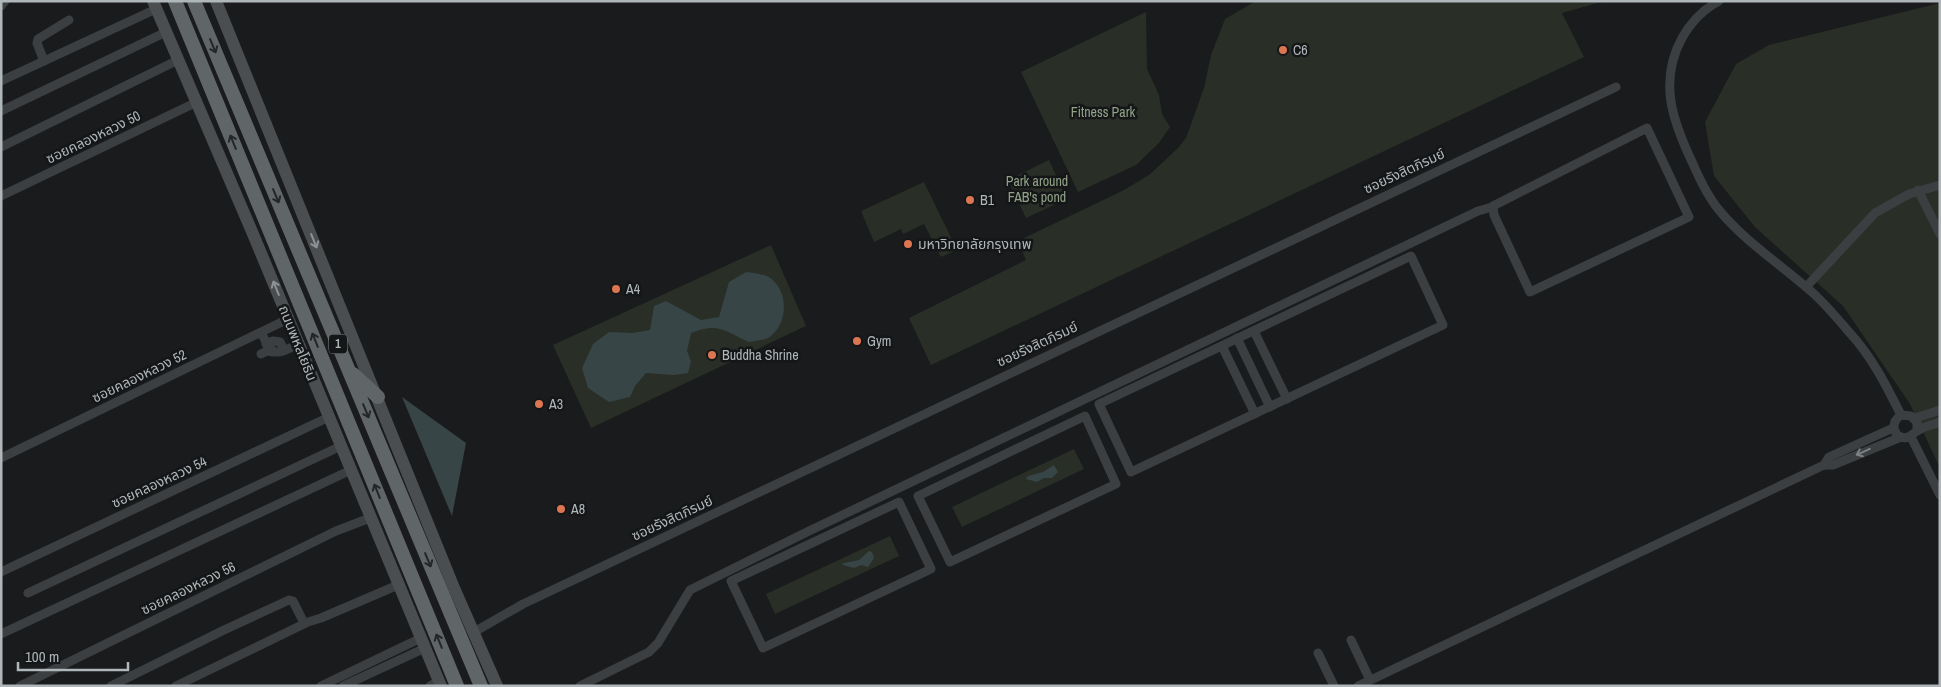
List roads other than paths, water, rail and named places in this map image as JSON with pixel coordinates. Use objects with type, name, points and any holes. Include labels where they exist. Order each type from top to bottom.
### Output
[{"type":"highway","name":"ถนนพหลโยธิน","points":[[175,1],[458,686]]},
{"type":"highway","name":"1","points":[[194,1],[481,686]]},
{"type":"highway","points":[[349,370],[378,397]]},
{"type":"main road","points":[[208,1],[284,176],[290,183]]},
{"type":"main road","name":"1","points":[[216,1],[454,588],[497,686]]},
{"type":"main road","points":[[156,4],[237,188],[238,199]]},
{"type":"main road","name":"ถนนพหลโยธิน","points":[[156,4],[166,32],[238,199],[423,643],[436,684]]},
{"type":"street","points":[[1,6],[5,1]]},
{"type":"street","points":[[1719,1],[1698,15],[1674,53],[1670,81],[1678,134],[1702,182],[1719,210],[1756,246],[1806,287],[1850,332],[1880,372],[1901,415]]},
{"type":"street","points":[[1,81],[156,4]]},
{"type":"street","points":[[44,60],[37,43],[38,39],[69,20]]},
{"type":"street","points":[[1,110],[166,32]]},
{"type":"street","points":[[1,147],[178,60]]},
{"type":"street","name":"ซอยรังสิตภิรมย์","points":[[474,632],[529,600],[1616,87]]},
{"type":"street","name":"ซอยคลองหลวง 50","points":[[1,196],[197,102]]},
{"type":"street","points":[[580,686],[649,652],[658,643],[690,590],[810,530],[1478,210],[1493,206],[1646,128],[1689,217],[1530,292],[1494,215],[1493,206]]},
{"type":"street","points":[[1806,287],[1875,214],[1893,202],[1918,190],[1940,185]]},
{"type":"street","points":[[1918,190],[1940,234]]},
{"type":"street","points":[[1411,256],[1444,325],[1131,472],[1099,404],[1237,338],[1411,256]]},
{"type":"street","name":"ซอยคลองหลวง 52","points":[[1,458],[288,319]]},
{"type":"street","points":[[1254,331],[1287,399]]},
{"type":"street","points":[[1237,338],[1270,407]]},
{"type":"street","points":[[273,352],[264,340],[280,342],[284,350]]},
{"type":"street","points":[[261,354],[267,351],[284,350],[298,344]]},
{"type":"street","points":[[1198,344],[1203,355]]},
{"type":"street","points":[[1222,346],[1255,414]]},
{"type":"street","points":[[1901,437],[1895,432],[1896,418],[1906,414],[1915,418],[1940,410]]},
{"type":"street","points":[[1086,416],[1116,484],[950,562],[918,496],[1000,456],[1086,416]]},
{"type":"street","name":"ซอยคลองหลวง 54","points":[[1,572],[329,417]]},
{"type":"street","points":[[1915,418],[1917,422],[1914,434],[1940,494]]},
{"type":"street","points":[[1358,686],[1824,465],[1833,465],[1940,422]]},
{"type":"street","points":[[1824,465],[1829,458],[1894,428]]},
{"type":"street","points":[[993,442],[1000,456]]},
{"type":"street","points":[[28,593],[341,446]]},
{"type":"street","points":[[1,634],[351,470]]},
{"type":"street","points":[[899,502],[931,569],[763,648],[731,581],[816,541],[899,502]]},
{"type":"street","name":"ซอยคลองหลวง 56","points":[[20,686],[336,532],[370,518]]},
{"type":"street","points":[[810,530],[816,541]]},
{"type":"street","points":[[176,686],[304,624],[398,585]]},
{"type":"street","points":[[111,686],[289,600],[293,601],[304,624]]},
{"type":"street","points":[[1351,640],[1370,680]]},
{"type":"street","points":[[321,686],[423,643]]},
{"type":"street","points":[[343,686],[423,643]]},
{"type":"street","points":[[1318,654],[1334,686]]},
{"type":"place","name":"C6","points":[[1283,50]]},
{"type":"place","name":"B1","points":[[970,200]]},
{"type":"place","name":"มหาวิทยาลัยกรุงเทพ","points":[[908,244]]},
{"type":"place","name":"A4","points":[[616,289]]},
{"type":"place","name":"Gym","points":[[857,341]]},
{"type":"place","name":"Buddha Shrine","points":[[712,355]]},
{"type":"place","name":"A3","points":[[539,404]]},
{"type":"place","name":"A8","points":[[561,509]]},
{"type":"park label","name":"Fitness Park","points":[[1103,112]]},
{"type":"park label","name":"Park around FAB's pond","points":[[1037,190]]}]
